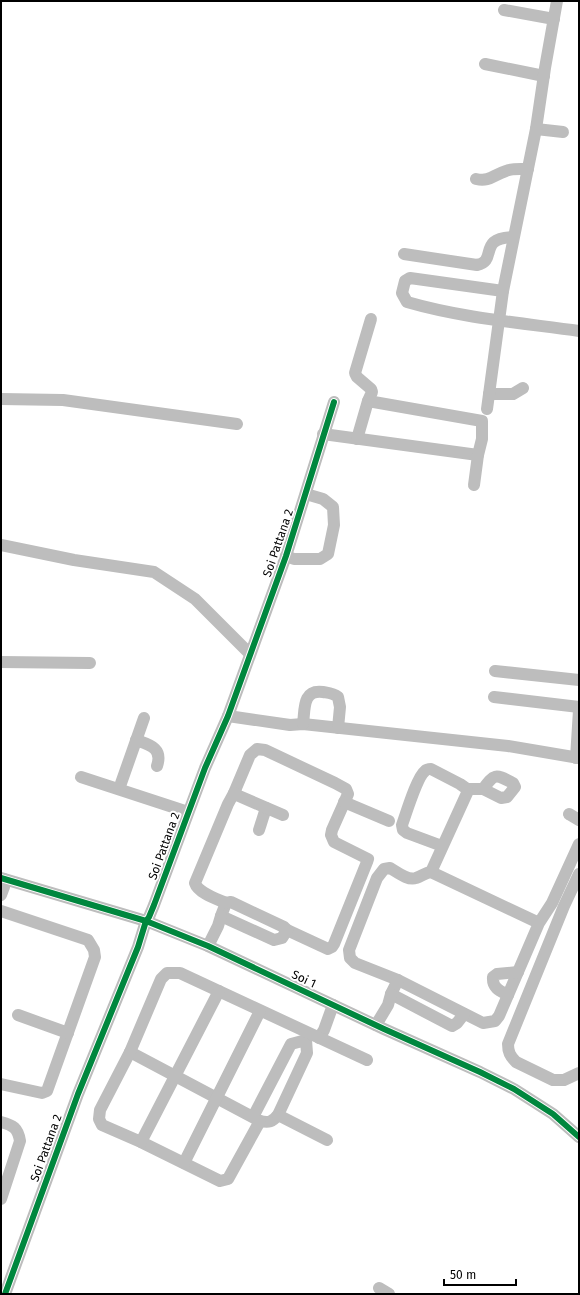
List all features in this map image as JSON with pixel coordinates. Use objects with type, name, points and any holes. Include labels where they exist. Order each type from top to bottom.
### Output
[{"type":"street","points":[[474,485],[482,439],[484,415],[489,394],[498,320],[513,237],[536,129],[557,1]]},
{"type":"street","points":[[504,10],[554,19]]},
{"type":"street","points":[[485,64],[544,76]]},
{"type":"street","points":[[536,129],[563,132]]},
{"type":"street","points":[[476,179],[490,179],[506,170],[528,169]]},
{"type":"street","points":[[404,254],[477,265],[486,262],[492,242],[498,239],[513,237]]},
{"type":"street","points":[[503,291],[410,278],[405,281],[402,293],[407,302],[427,308],[498,320],[579,331]]},
{"type":"street","points":[[357,439],[372,392],[371,389],[357,377],[356,373],[371,319]]},
{"type":"street","points":[[489,394],[513,394],[523,388]]},
{"type":"street","points":[[1,399],[63,400],[237,424]]},
{"type":"street","points":[[368,401],[484,415]]},
{"type":"street","name":"Soi Pattana 2","points":[[5,1294],[78,1094],[138,947],[146,921],[154,905],[205,768],[228,716],[286,556],[306,494],[332,436],[334,402]]},
{"type":"street","points":[[332,436],[478,455]]},
{"type":"street","points":[[286,556],[294,559],[320,559],[328,554],[334,525],[333,507],[323,500],[306,494]]},
{"type":"street","points":[[1,545],[74,560],[154,572],[195,599],[250,654]]},
{"type":"street","points":[[1,662],[90,663]]},
{"type":"street","points":[[495,671],[579,680]]},
{"type":"street","points":[[304,716],[306,700],[309,695],[318,691],[333,694],[338,697],[340,707],[338,724]]},
{"type":"street","points":[[494,697],[579,707]]},
{"type":"street","points":[[228,716],[290,724],[304,716],[338,724],[577,755],[579,710]]},
{"type":"street","points":[[119,790],[144,718]]},
{"type":"street","points":[[136,740],[152,745],[159,755],[157,766]]},
{"type":"street","points":[[256,749],[265,750],[346,789],[348,794],[332,830],[332,839],[334,842],[368,859],[332,947],[328,949],[237,904],[231,902],[226,904],[200,890],[196,886],[195,883],[234,793],[250,755],[256,749]]},
{"type":"street","points":[[442,846],[403,830],[402,825],[422,774],[425,770],[430,769],[467,789],[483,789]]},
{"type":"street","points":[[81,777],[188,812]]},
{"type":"street","points":[[431,872],[464,801],[467,789]]},
{"type":"street","points":[[234,793],[283,815]]},
{"type":"street","points":[[344,802],[389,821]]},
{"type":"street","points":[[259,830],[266,808]]},
{"type":"street","points":[[539,923],[431,872],[425,873],[415,879],[409,878],[390,868],[384,869],[377,878],[349,950],[350,958],[355,963],[398,980],[464,1014],[483,1022],[495,1021],[539,923],[552,902],[579,844]]},
{"type":"street","points":[[579,874],[564,906],[508,1044],[508,1052],[516,1062],[553,1080],[564,1080],[579,1073]]},
{"type":"street","points":[[1,895],[4,887],[3,879]]},
{"type":"street","name":"Soi 1","points":[[3,879],[146,921],[208,946],[514,1089],[553,1114],[579,1137]]},
{"type":"street","points":[[208,946],[218,926],[226,904]]},
{"type":"street","points":[[1,912],[88,940],[94,950],[95,957],[47,1091],[42,1094],[1,1084]]},
{"type":"street","points":[[221,916],[274,940],[282,938],[287,930]]},
{"type":"street","points":[[508,994],[496,988],[493,984],[493,977],[497,974],[518,972]]},
{"type":"street","points":[[333,1005],[324,1030],[311,1037],[291,1044],[228,1179],[220,1181],[141,1142],[102,1125],[99,1118],[100,1110],[130,1052],[161,979],[167,973],[180,973],[311,1037],[368,1060]]},
{"type":"street","points":[[376,1025],[388,1005],[391,994],[398,980]]},
{"type":"street","points":[[141,1142],[219,991]]},
{"type":"street","points":[[391,994],[452,1026],[458,1023],[464,1014]]},
{"type":"street","points":[[184,1163],[260,1011]]},
{"type":"street","points":[[18,1015],[68,1033]]},
{"type":"street","points":[[130,1052],[256,1119],[269,1123],[272,1122],[278,1115],[307,1053],[311,1037]]},
{"type":"street","points":[[278,1115],[327,1140]]},
{"type":"street","points":[[1,1122],[11,1125],[19,1133],[20,1141],[1,1200]]},
{"type":"cycle path","points":[[5,1294],[78,1094],[138,947],[146,921],[154,905],[205,768],[228,716],[286,556],[334,402]]},
{"type":"cycle path","points":[[1,878],[146,921],[208,946],[514,1089],[553,1114],[579,1137]]}]
